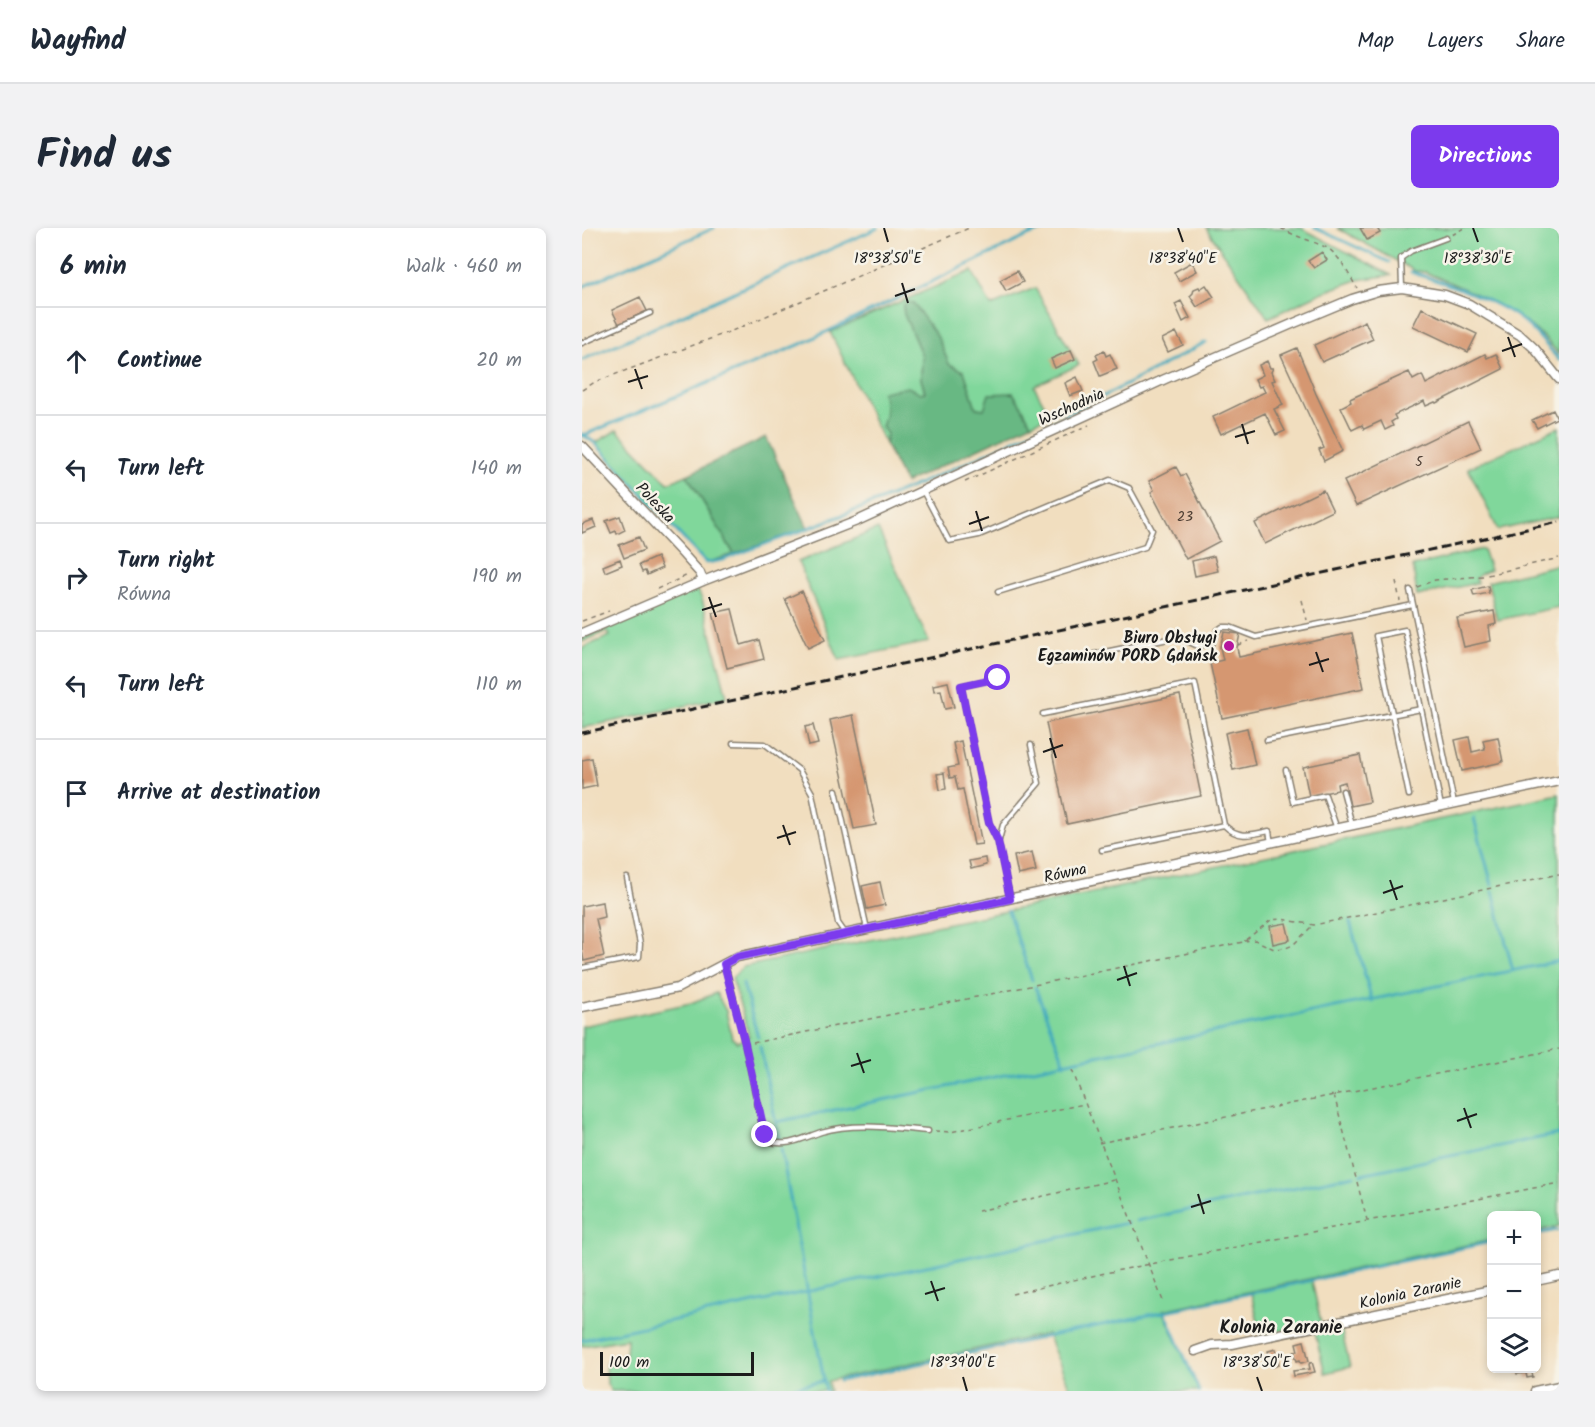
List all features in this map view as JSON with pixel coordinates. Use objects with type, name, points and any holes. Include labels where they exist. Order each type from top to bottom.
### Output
[{"type":"street","name":"Wschodnia","points":[[582,633],[703,581],[857,521],[1165,379],[1352,299],[1378,291],[1402,288],[1445,296],[1469,304],[1495,318],[1535,349],[1559,379]]},
{"type":"street","name":"Poleska","points":[[582,446],[698,570],[703,581]]},
{"type":"street","name":"Równa","points":[[582,1007],[678,988],[737,957],[1559,781]]},
{"type":"street","points":[[1541,1280],[1559,1276]]},
{"type":"street","name":"Kolonia Zaranie","points":[[1195,1351],[1212,1345],[1232,1344],[1487,1291]]},
{"type":"street","points":[[1534,1391],[1559,1386]]},
{"type":"lane","points":[[1402,288],[1401,258],[1411,251],[1446,238]]},
{"type":"lane","points":[[582,343],[650,313]]},
{"type":"lane","points":[[922,490],[949,541],[979,535],[1110,480],[1129,488],[1152,530],[1145,547],[998,592]]},
{"type":"lane","points":[[1410,590],[1454,804]]},
{"type":"lane","points":[[1056,662],[1178,637],[1198,646],[1212,643],[1217,631],[1222,627],[1230,627],[1256,637],[1413,605]]},
{"type":"lane","points":[[1409,795],[1376,636],[1404,630],[1441,807]]},
{"type":"lane","points":[[998,678],[961,686],[989,823],[998,841],[1010,899]]},
{"type":"lane","points":[[1043,714],[1195,682],[1224,825],[1238,835],[1247,836],[1269,831],[1272,843]]},
{"type":"lane","points":[[1267,740],[1421,709]]},
{"type":"lane","points":[[734,743],[765,744],[799,770],[812,793],[838,923],[846,934]]},
{"type":"lane","points":[[998,841],[1003,825],[1039,783],[1031,745]]},
{"type":"lane","points":[[1287,770],[1293,802],[1325,795],[1337,829]]},
{"type":"lane","points":[[836,790],[867,930]]},
{"type":"lane","points":[[1343,791],[1352,826]]},
{"type":"lane","points":[[1102,850],[1224,825]]},
{"type":"lane","points":[[582,968],[639,957],[640,944],[627,878]]},
{"type":"lane","points":[[724,964],[768,1141],[784,1145],[838,1128],[857,1126],[928,1131]]},
{"type":"path","points":[[582,390],[595,382],[745,325],[969,228]]},
{"type":"path","points":[[1281,228],[1296,237],[1328,249],[1353,282]]},
{"type":"path","points":[[1446,238],[1464,228]]},
{"type":"path","points":[[1421,586],[1435,580],[1483,576],[1559,558]]},
{"type":"path","points":[[656,590],[698,570]]},
{"type":"path","points":[[1396,581],[1400,602]]},
{"type":"path","points":[[1302,600],[1307,621]]},
{"type":"path","points":[[582,621],[614,610]]},
{"type":"path","points":[[1243,942],[1270,920],[1281,919],[1314,926],[1559,874]]},
{"type":"path","points":[[745,1044],[1243,942],[1255,940],[1274,949],[1286,948],[1293,945],[1314,926]]},
{"type":"path","points":[[1099,1143],[1559,1049]]},
{"type":"path","points":[[1072,1070],[1163,1301]]},
{"type":"path","points":[[1334,1095],[1368,1221]]},
{"type":"path","points":[[928,1131],[950,1132],[1084,1104]]},
{"type":"path","points":[[978,1211],[1115,1180]]},
{"type":"path","points":[[1012,1294],[1148,1264],[1559,1183]]},
{"type":"green space","points":[[1206,228],[1301,228],[1391,275],[1357,280],[1321,293],[1268,318]]},
{"type":"green space","points":[[1337,228],[1559,228],[1559,355],[1531,326],[1498,305],[1425,272],[1415,271]]},
{"type":"green space","points":[[972,271],[991,306],[1035,288],[1079,365],[1034,386],[1050,415],[1031,424],[1013,393],[984,409],[976,408],[964,372],[949,364],[937,336],[903,306],[904,314],[922,356],[921,379],[925,392],[886,402],[886,414],[882,427],[888,434],[885,444],[830,332]]},
{"type":"green space","points":[[907,302],[913,303],[937,336],[949,364],[964,371],[976,408],[984,409],[989,394],[1013,393],[1031,424],[905,483],[885,444],[887,434],[882,427],[886,405],[882,392],[908,387],[921,393],[925,392],[921,379],[922,356],[904,314],[903,306]]},
{"type":"green space","points":[[1559,427],[1559,517],[1498,530],[1468,468]]},
{"type":"green space","points":[[617,430],[668,483],[687,475],[734,554],[706,563],[595,443]]},
{"type":"green space","points":[[766,437],[808,528],[734,554],[687,475]]},
{"type":"green space","points":[[878,529],[929,642],[839,660],[798,562]]},
{"type":"green space","points":[[1483,549],[1490,570],[1476,578],[1477,583],[1417,596],[1413,566]]},
{"type":"green space","points":[[1559,564],[1559,607],[1497,620],[1488,582]]},
{"type":"green space","points":[[697,589],[702,599],[727,697],[582,728],[582,648],[610,636],[607,631],[582,642],[582,638]]},
{"type":"green space","points":[[1559,794],[1559,1226],[1541,1230],[1541,1211],[1487,1211],[1487,1241],[1163,1310],[1199,1391],[1071,1391],[1047,1334],[828,1381],[830,1391],[611,1391],[607,1384],[606,1363],[626,1355],[627,1339],[582,1346],[582,1026],[691,1003],[716,993],[726,1011],[732,1038],[738,1042],[749,1036],[732,978],[743,967]]},
{"type":"green space","points":[[1312,1281],[1321,1323],[1261,1335],[1251,1293]]},
{"type":"green space","points":[[1340,1324],[1350,1367],[1325,1373],[1314,1329]]},
{"type":"building","points":[[1360,228],[1377,228],[1380,233],[1367,240]]},
{"type":"building","points":[[1322,252],[1327,260],[1314,268],[1308,261]]},
{"type":"building","points":[[1192,262],[1197,271],[1179,281],[1174,272]]},
{"type":"building","points":[[1017,271],[1023,282],[1006,291],[1000,280]]},
{"type":"building","points":[[1206,285],[1214,297],[1197,307],[1190,296],[1194,289],[1199,287],[1200,289]]},
{"type":"building","points":[[640,297],[647,311],[619,324],[612,310]]},
{"type":"building","points":[[1181,301],[1190,318],[1183,322],[1175,304]]},
{"type":"building","points":[[1422,308],[1477,334],[1468,352],[1413,326]]},
{"type":"building","points":[[1365,321],[1373,339],[1322,362],[1314,345]]},
{"type":"building","points":[[1176,332],[1183,345],[1168,352],[1162,339]]},
{"type":"building","points":[[1297,348],[1343,451],[1324,461],[1319,450],[1324,448],[1281,355]]},
{"type":"building","points":[[1071,350],[1075,359],[1055,368],[1051,359]]},
{"type":"building","points":[[1104,351],[1106,356],[1110,354],[1117,369],[1100,376],[1094,361],[1098,359],[1096,355]]},
{"type":"building","points":[[1485,354],[1487,358],[1496,354],[1503,369],[1436,403],[1426,406],[1424,401],[1394,415],[1396,419],[1391,422],[1393,426],[1385,430],[1381,421],[1364,429],[1362,425],[1352,430],[1341,407],[1351,402],[1350,399],[1409,372],[1413,380],[1422,375],[1426,384]]},
{"type":"building","points":[[1267,361],[1270,368],[1273,368],[1271,372],[1275,380],[1272,381],[1283,405],[1274,409],[1285,431],[1276,435],[1265,413],[1221,434],[1213,417],[1265,392],[1255,379],[1263,375],[1259,365]]},
{"type":"building","points":[[1077,377],[1083,391],[1070,396],[1065,383]]},
{"type":"building","points":[[1553,410],[1557,418],[1537,428],[1532,420]]},
{"type":"building","points":[[1468,421],[1481,448],[1356,506],[1344,481]]},
{"type":"building","points":[[1176,467],[1181,476],[1185,474],[1220,541],[1186,559],[1151,492],[1154,490],[1149,481]]},
{"type":"building","points":[[1323,490],[1333,511],[1265,544],[1255,523]]},
{"type":"building","points":[[620,516],[625,530],[617,534],[616,531],[611,533],[606,521]]},
{"type":"building","points":[[593,520],[596,527],[582,533],[582,524]]},
{"type":"building","points":[[639,537],[644,550],[624,558],[619,545]]},
{"type":"building","points":[[1214,556],[1218,571],[1195,576],[1192,561]]},
{"type":"building","points":[[657,557],[662,568],[647,575],[645,571],[642,572],[639,565]]},
{"type":"building","points":[[620,559],[622,565],[605,572],[603,566]]},
{"type":"building","points":[[1488,586],[1489,593],[1474,596],[1472,590]]},
{"type":"building","points":[[802,591],[825,640],[808,648],[785,599]]},
{"type":"building","points":[[732,609],[741,645],[759,640],[764,659],[727,668],[713,613]]},
{"type":"building","points":[[1494,611],[1496,624],[1489,626],[1491,641],[1464,647],[1457,618]]},
{"type":"building","points":[[1224,632],[1240,634],[1237,648],[1239,657],[1352,633],[1364,688],[1222,718],[1210,663],[1223,660],[1220,647]]},
{"type":"building","points":[[948,682],[954,707],[945,709],[941,690],[934,691],[933,685]]},
{"type":"building","points":[[1180,695],[1201,796],[1067,824],[1046,723]]},
{"type":"building","points":[[853,715],[876,825],[854,829],[830,720]]},
{"type":"building","points":[[813,725],[818,744],[809,746],[805,727]]},
{"type":"building","points":[[1247,728],[1255,765],[1233,770],[1225,733]]},
{"type":"building","points":[[1469,737],[1472,752],[1485,749],[1483,740],[1498,737],[1503,762],[1462,771],[1455,740]]},
{"type":"building","points":[[961,741],[982,844],[974,845],[963,789],[958,790],[955,777],[950,778],[948,768],[958,766],[953,743]]},
{"type":"building","points":[[1360,755],[1370,802],[1350,806],[1345,782],[1337,784],[1338,790],[1309,796],[1303,767]]},
{"type":"building","points":[[592,758],[597,786],[582,789],[582,760]]},
{"type":"building","points":[[944,773],[946,789],[940,790],[937,774]]},
{"type":"building","points":[[1032,852],[1036,871],[1018,875],[1014,856]]},
{"type":"building","points":[[985,858],[986,865],[971,869],[969,861]]},
{"type":"building","points":[[880,882],[885,905],[867,909],[862,886]]},
{"type":"building","points":[[602,902],[604,917],[596,919],[604,956],[584,961],[582,906]]},
{"type":"building","points":[[1286,923],[1290,940],[1273,944],[1270,926]]},
{"type":"building","points":[[1304,1341],[1309,1361],[1301,1363],[1300,1360],[1297,1361],[1294,1352],[1298,1351],[1296,1343]]},
{"type":"building","points":[[1276,1349],[1279,1365],[1272,1367],[1268,1351]]},
{"type":"building","points":[[1312,1362],[1315,1372],[1294,1376],[1293,1371],[1310,1369],[1309,1364]]},
{"type":"building","points":[[1526,1373],[1532,1373],[1533,1377],[1527,1378]]},
{"type":"waterway","points":[[582,287],[714,228]]},
{"type":"waterway","points":[[582,360],[878,228]]},
{"type":"waterway","points":[[582,436],[801,344],[1049,228]]},
{"type":"waterway","points":[[1315,228],[1389,262]]},
{"type":"waterway","points":[[1411,272],[1474,294],[1510,312],[1530,328],[1559,360]]},
{"type":"waterway","points":[[582,434],[595,443],[706,563],[723,560],[834,519],[957,467],[1083,407],[1206,342]]},
{"type":"waterway","points":[[1474,818],[1492,885]]},
{"type":"waterway","points":[[1493,891],[1513,971]]},
{"type":"waterway","points":[[1008,911],[1032,980]]},
{"type":"waterway","points":[[1350,922],[1372,1001]]},
{"type":"waterway","points":[[776,1122],[1559,961]]},
{"type":"waterway","points":[[743,984],[758,1037]]},
{"type":"waterway","points":[[1035,987],[1065,1064]]},
{"type":"waterway","points":[[760,1046],[779,1138]]},
{"type":"waterway","points":[[1361,1174],[1559,1134]]},
{"type":"waterway","points":[[781,1149],[826,1391]]},
{"type":"waterway","points":[[1136,1221],[1354,1175]]},
{"type":"waterway","points":[[582,1340],[1127,1223]]},
{"type":"waterway","points":[[1541,1233],[1557,1230]]},
{"type":"waterway","points":[[839,1381],[1487,1243]]},
{"type":"waterway","points":[[1165,1311],[1199,1391]]},
{"type":"waterway","points":[[776,1391],[824,1381]]},
{"type":"railway","points":[[582,733],[1559,522]]},
{"type":"place","name":"Biuro Obsługi Egzaminów PORD Gdańsk","points":[[1229,646]]},
{"type":"district","name":"Kolonia Zaranie","points":[[1281,1327]]},
{"type":"route","points":[[765,1135],[724,964],[737,957],[1010,899],[998,841],[989,823],[961,686],[998,678]]}]
